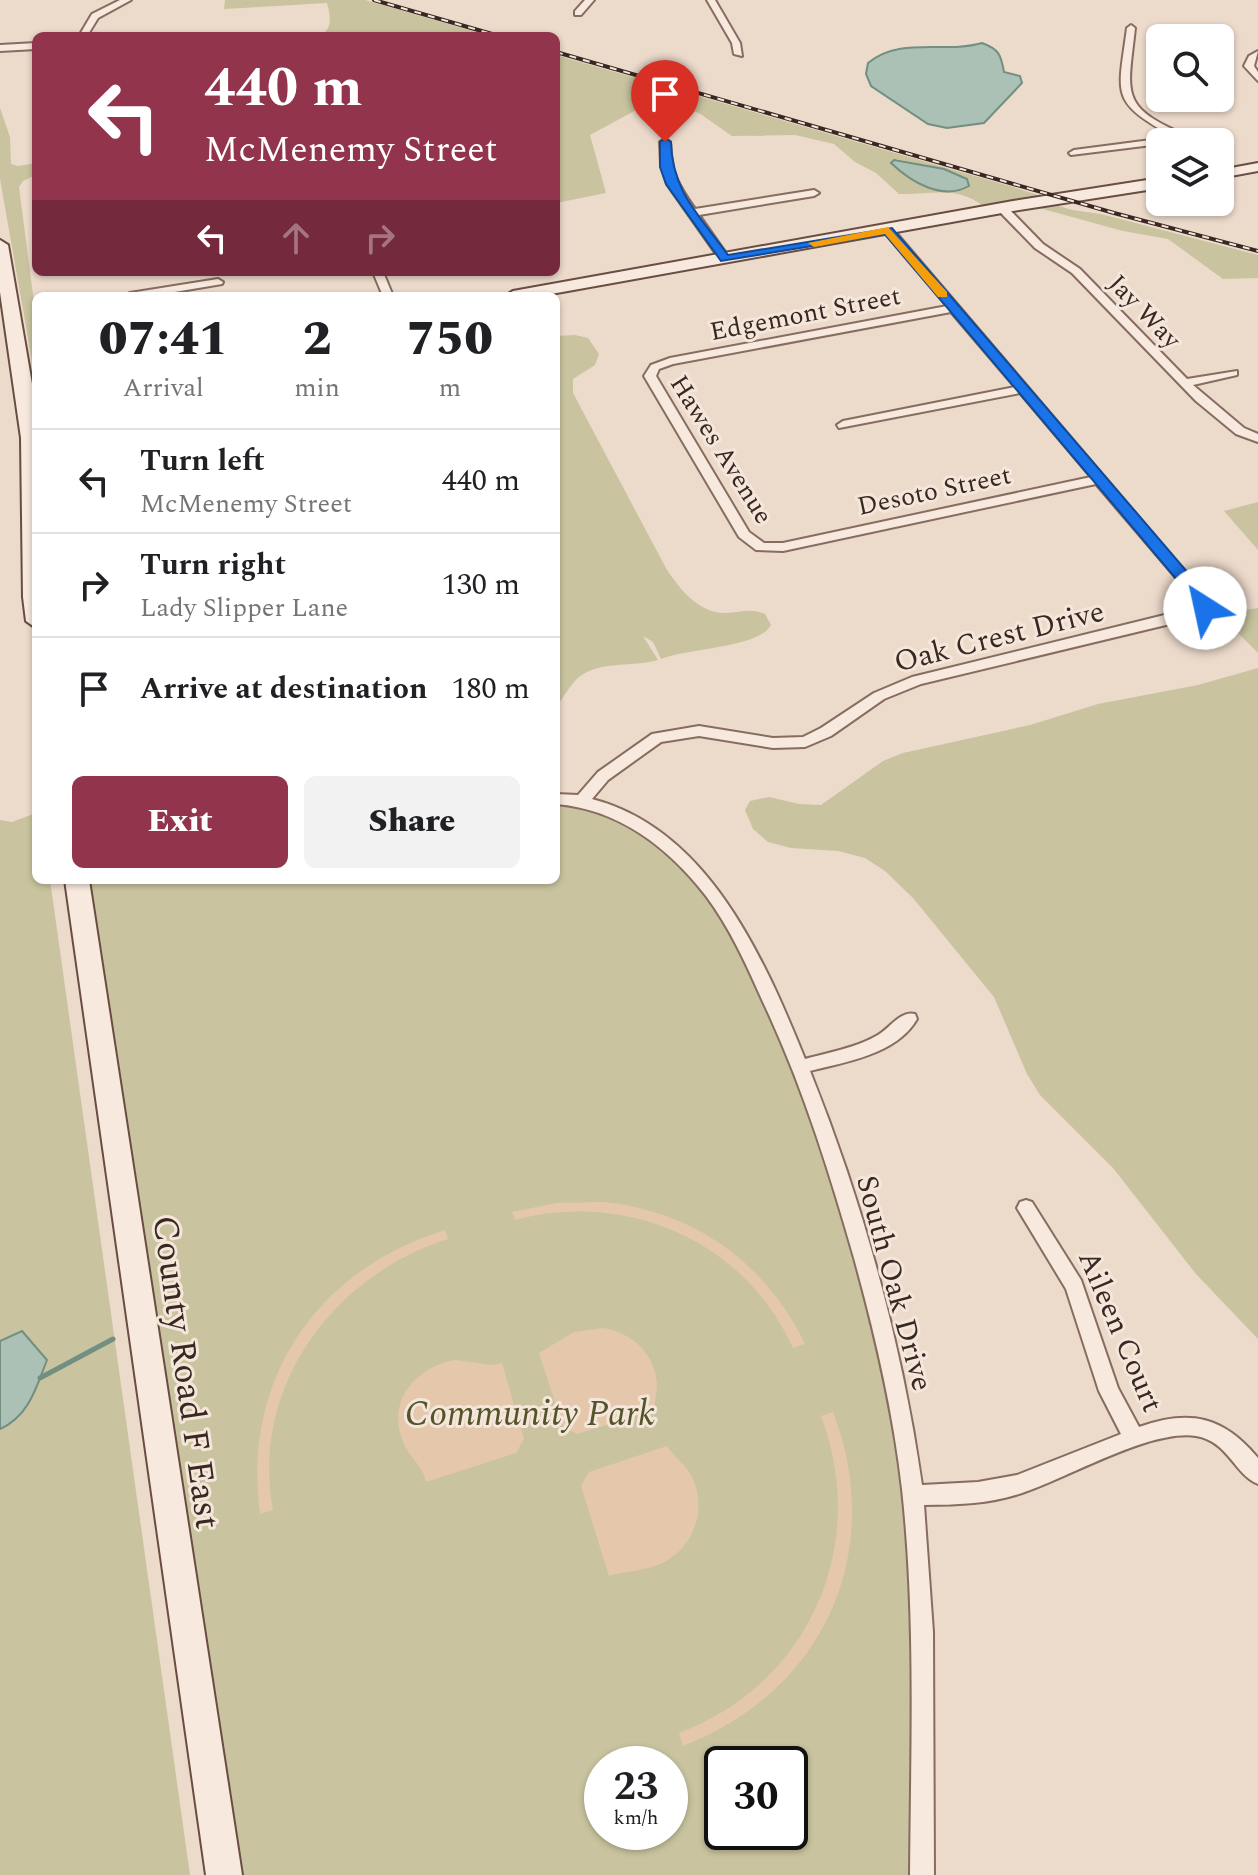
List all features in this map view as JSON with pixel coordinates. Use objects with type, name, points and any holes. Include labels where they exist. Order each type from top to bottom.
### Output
[{"type":"street","points":[[85,32],[96,15],[127,0]]},
{"type":"street","points":[[578,13],[590,0]]},
{"type":"street","points":[[711,0],[736,43],[739,54]]},
{"type":"street","points":[[1131,28],[1124,85],[1126,96],[1143,114],[1167,128]]},
{"type":"street","points":[[0,48],[32,46]]},
{"type":"street","points":[[1258,54],[1249,66],[1258,78]]},
{"type":"street","points":[[665,142],[668,176],[725,259]]},
{"type":"street","points":[[1074,153],[1146,145]]},
{"type":"street","points":[[1234,170],[1258,167]]},
{"type":"street","points":[[536,292],[1146,186]]},
{"type":"street","points":[[692,213],[814,193]]},
{"type":"street","name":"Jay Way","points":[[1004,210],[1036,243],[1076,271],[1184,383],[1240,431],[1258,438]]},
{"type":"street","points":[[888,230],[1100,479]]},
{"type":"street","points":[[0,250],[23,382],[31,459],[29,569],[32,591]]},
{"type":"street","points":[[148,292],[217,277]]},
{"type":"street","name":"Edgemont Street","points":[[665,362],[954,308]]},
{"type":"street","name":"Hawes Avenue","points":[[665,362],[651,370],[651,380],[736,521],[754,545],[777,548]]},
{"type":"street","points":[[1184,383],[1233,373]]},
{"type":"street","points":[[843,425],[1023,389]]},
{"type":"street","name":"Desoto Street","points":[[777,548],[1100,479]]},
{"type":"street","name":"Oak Crest Drive","points":[[583,800],[603,776],[643,746],[661,737],[699,731],[773,743],[805,742],[826,732],[879,696],[917,680],[1193,615],[1204,609],[1201,599],[1100,479]]},
{"type":"street","points":[[560,799],[583,800]]},
{"type":"street","name":"South Oak Drive","points":[[583,800],[612,809],[644,831],[682,861],[712,893],[762,982],[800,1067],[840,1183],[883,1329],[901,1414],[913,1495],[924,1670],[922,1875]]},
{"type":"street","name":"County Road F East","points":[[78,884],[224,1875]]},
{"type":"street","points":[[800,1067],[879,1045],[892,1037],[909,1019]]},
{"type":"street","name":"Aileen Court","points":[[1026,1208],[1074,1286],[1109,1391],[1134,1438]]},
{"type":"street","points":[[913,1495],[962,1495],[1015,1486],[1170,1426],[1206,1429],[1235,1447],[1258,1474]]},
{"type":"green space","points":[[225,0],[365,0],[476,32],[325,32],[330,17],[327,3],[224,9]]},
{"type":"green space","points":[[560,56],[1044,197],[984,207],[954,193],[899,194],[876,173],[855,162],[834,144],[795,135],[732,136],[699,113],[674,106],[638,109],[590,135],[606,193],[560,202]],"holes":[[[896,159],[944,169],[968,188],[947,191],[928,187],[893,165]]]},
{"type":"green space","points":[[0,108],[10,137],[11,164],[32,164],[32,177],[19,187],[33,292],[32,361],[0,179]]},
{"type":"green space","points":[[1056,205],[1258,255],[1258,278],[1223,279],[1168,239],[1123,231],[1039,208]]},
{"type":"green space","points":[[560,336],[588,338],[599,354],[595,365],[573,379],[573,393],[667,570],[685,593],[708,610],[760,612],[765,614],[771,625],[764,633],[738,643],[661,659],[653,642],[643,636],[658,660],[592,670],[574,682],[560,702]]},
{"type":"green space","points":[[1258,502],[1258,550],[1224,511]]},
{"type":"green space","points":[[1214,608],[1234,612],[1258,608],[1258,653],[1231,626],[1211,613]]},
{"type":"green space","points":[[1258,668],[1258,1339],[1196,1274],[1113,1168],[1040,1095],[1027,1074],[994,997],[913,898],[885,871],[865,858],[838,851],[791,848],[768,842],[753,829],[745,810],[750,801],[769,797],[821,805],[883,761],[903,753],[1030,725],[1098,704],[1198,685]]},
{"type":"green space","name":"Community Park","points":[[560,805],[599,812],[620,822],[659,848],[692,880],[744,959],[776,1029],[804,1102],[839,1211],[882,1368],[897,1448],[909,1585],[912,1730],[910,1875],[243,1875],[91,884],[560,884]]},
{"type":"green space","points":[[32,814],[32,884],[51,884],[190,1875],[0,1875],[0,820],[12,822]]},
{"type":"sand","points":[[603,1202],[667,1216],[723,1246],[748,1265],[769,1288],[805,1344],[793,1348],[772,1311],[745,1279],[713,1253],[678,1233],[640,1219],[599,1212],[557,1212],[515,1220],[512,1212],[556,1203]]},
{"type":"sand","points":[[445,1230],[448,1239],[407,1256],[369,1279],[336,1308],[309,1342],[288,1380],[274,1421],[269,1465],[273,1510],[260,1514],[257,1465],[263,1419],[277,1376],[297,1337],[325,1302],[359,1272],[399,1248]]},
{"type":"sand","points":[[603,1328],[623,1334],[647,1354],[657,1384],[655,1410],[577,1434],[563,1427],[539,1353],[574,1332]]},
{"type":"sand","points":[[455,1360],[493,1365],[502,1363],[524,1439],[516,1453],[426,1482],[399,1429],[401,1401],[407,1389],[427,1370]]},
{"type":"sand","points":[[833,1412],[848,1465],[852,1516],[846,1565],[831,1612],[806,1654],[773,1691],[732,1722],[683,1746],[679,1733],[724,1711],[763,1681],[794,1645],[817,1605],[832,1561],[838,1513],[834,1465],[821,1416]]},
{"type":"sand","points":[[667,1446],[689,1471],[696,1488],[698,1515],[694,1528],[689,1539],[670,1559],[652,1567],[609,1576],[581,1486],[589,1472]]},
{"type":"shaded area","points":[[982,43],[998,53],[1004,72],[1020,76],[1022,83],[984,123],[947,128],[928,124],[871,86],[866,74],[868,63],[894,50]]},
{"type":"shaded area","points":[[894,160],[944,169],[967,179],[969,186],[948,191],[927,187],[899,170],[891,163]]},
{"type":"shaded area","points":[[22,1331],[47,1360],[25,1409],[0,1429],[0,1341]]},
{"type":"waterway","points":[[40,1378],[113,1339]]},
{"type":"railway","points":[[374,0],[485,32]]},
{"type":"railway","points":[[560,53],[1114,213],[1258,251]]},
{"type":"slow traffic","points":[[814,243],[888,230],[943,295]]},
{"type":"route","points":[[665,142],[666,167],[672,184],[725,259],[888,230],[1201,599],[1205,608]]}]
